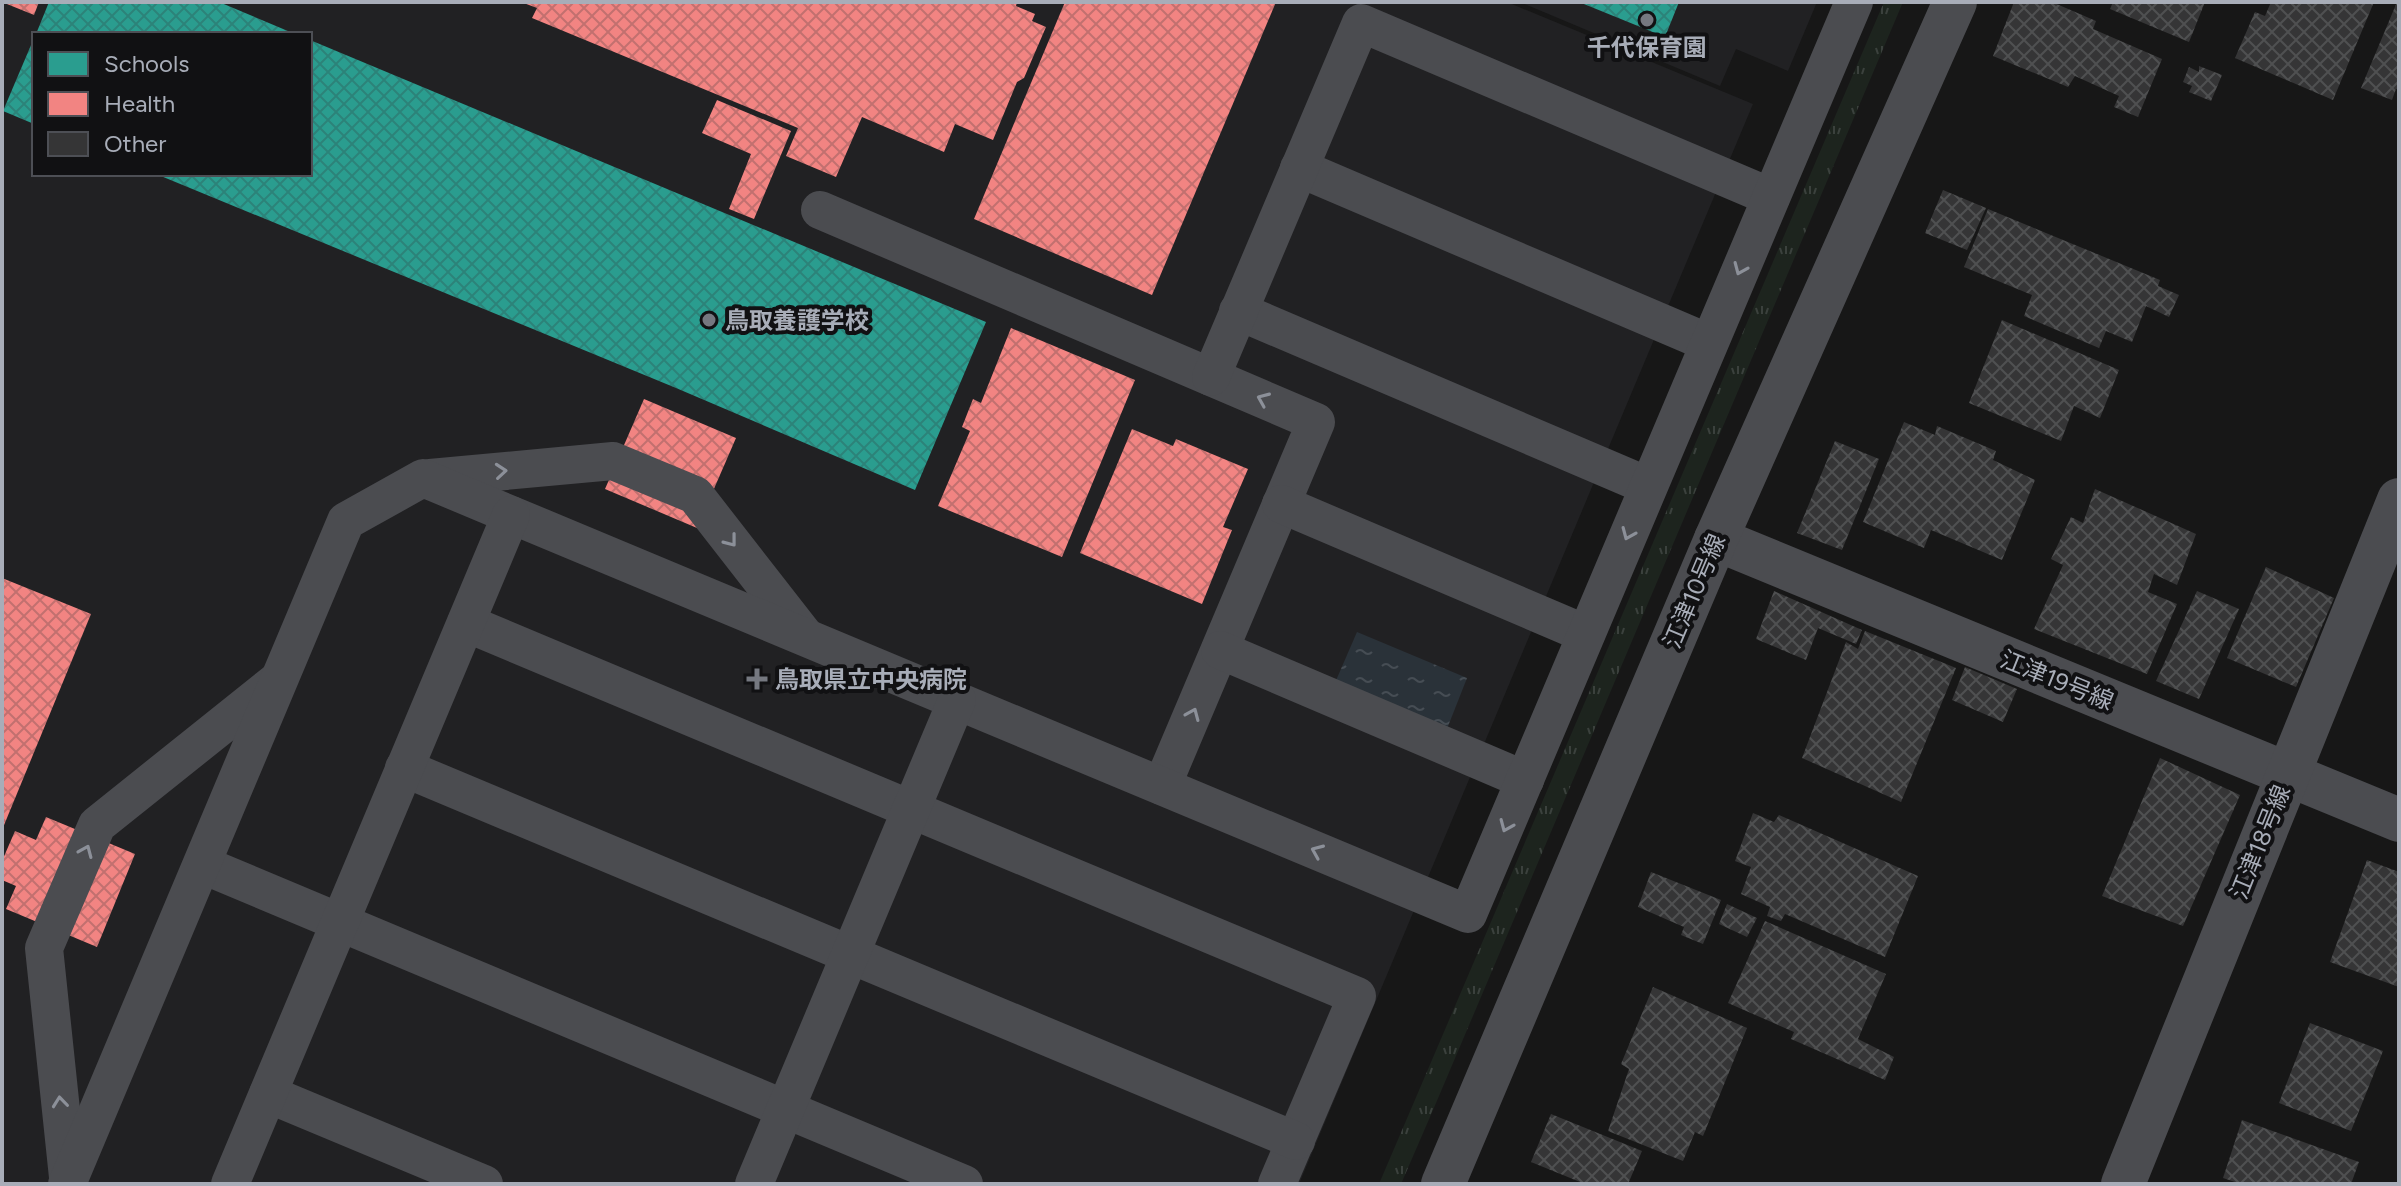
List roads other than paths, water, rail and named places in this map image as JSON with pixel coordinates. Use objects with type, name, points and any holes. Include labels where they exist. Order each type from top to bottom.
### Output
[{"type":"street","name":"江津10号線","points":[[1443,1184],[1716,539],[1955,2]]},
{"type":"street","name":"江津18号線","points":[[2123,1184],[2399,500]]},
{"type":"street","name":"江津19号線","points":[[1716,539],[2399,820]]},
{"type":"lane","points":[[423,478],[1468,914],[1854,2]]},
{"type":"lane","points":[[1211,377],[1361,23],[1771,197]]},
{"type":"lane","points":[[1299,168],[1709,343]]},
{"type":"lane","points":[[820,210],[1316,422],[1162,786]]},
{"type":"lane","points":[[1238,311],[1648,486]]},
{"type":"lane","points":[[68,1182],[346,521],[423,478],[613,461],[695,495],[805,636]]},
{"type":"lane","points":[[1281,504],[1586,634]]},
{"type":"lane","points":[[230,1184],[511,515]]},
{"type":"lane","points":[[466,623],[1357,996],[1277,1184]]},
{"type":"lane","points":[[1220,650],[1525,780]]},
{"type":"lane","points":[[68,1182],[44,948],[97,825],[281,677]]},
{"type":"lane","points":[[754,1184],[957,700]]},
{"type":"lane","points":[[404,768],[1296,1141]]},
{"type":"lane","points":[[203,865],[964,1184]]},
{"type":"lane","points":[[268,1094],[484,1184]]},
{"type":"water","points":[[1357,632],[1467,678],[1443,739],[1331,692]]},
{"type":"place","name":"千代保育園","points":[[1647,20]]},
{"type":"place","name":"鳥取養護学校","points":[[709,320]]},
{"type":"place","name":"鳥取県立中央病院","points":[[757,679]]}]
